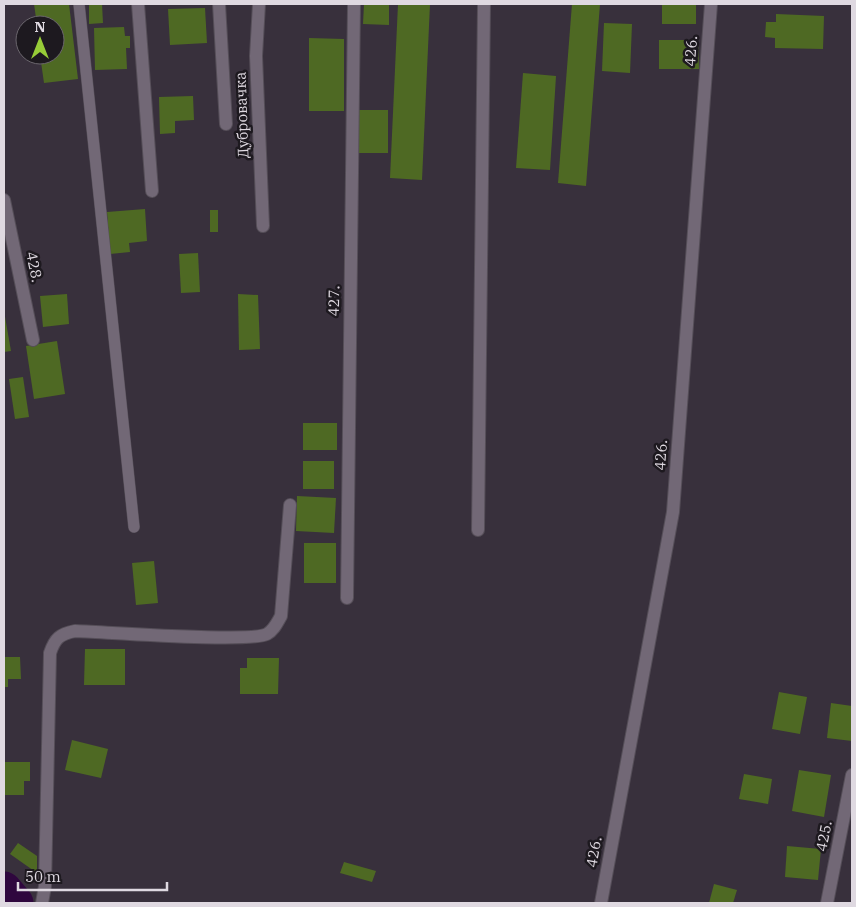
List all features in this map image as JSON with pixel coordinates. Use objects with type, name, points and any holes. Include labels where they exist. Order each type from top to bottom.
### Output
[{"type":"street","points":[[138,4],[152,191]]},
{"type":"street","name":"Дубровачка","points":[[219,4],[226,124]]},
{"type":"street","name":"Дубровачка","points":[[259,4],[256,56],[263,226]]},
{"type":"street","name":"427.","points":[[347,598],[354,4]]},
{"type":"street","points":[[478,530],[484,4]]},
{"type":"street","name":"426.","points":[[601,903],[673,512],[711,4]]},
{"type":"street","name":"428.","points":[[4,200],[33,340]]},
{"type":"street","points":[[42,903],[45,886],[50,653],[54,640],[63,634],[76,631],[238,638],[266,634],[276,627],[280,616],[290,505]]},
{"type":"street","name":"425.","points":[[827,903],[852,775]]},
{"type":"lane","points":[[79,4],[134,527]]},
{"type":"building","points":[[34,4],[69,4],[78,79],[44,83],[41,65],[65,65],[65,15],[36,15]]},
{"type":"building","points":[[89,4],[102,4],[103,23],[89,24]]},
{"type":"building","points":[[364,4],[389,4],[389,25],[363,24]]},
{"type":"building","points":[[398,4],[430,4],[422,180],[390,178]]},
{"type":"building","points":[[572,4],[600,4],[586,186],[558,183]]},
{"type":"building","points":[[662,4],[696,4],[696,24],[662,24]]},
{"type":"building","points":[[205,8],[207,43],[170,45],[168,9]]},
{"type":"building","points":[[776,14],[824,16],[823,49],[775,48],[775,38],[765,37],[766,22],[776,22]]},
{"type":"building","points":[[604,23],[632,24],[630,73],[602,71]]},
{"type":"building","points":[[124,27],[125,36],[130,36],[130,48],[126,48],[127,69],[95,70],[94,28]]},
{"type":"building","points":[[309,38],[344,39],[344,111],[309,111]]},
{"type":"building","points":[[659,40],[698,40],[699,69],[659,69]]},
{"type":"building","points":[[523,73],[556,76],[550,170],[516,168]]},
{"type":"building","points":[[193,96],[194,120],[175,121],[175,133],[160,134],[159,97]]},
{"type":"building","points":[[359,110],[388,110],[388,153],[359,153]]},
{"type":"building","points":[[145,209],[147,241],[129,243],[130,252],[110,254],[107,212]]},
{"type":"building","points":[[210,210],[218,210],[218,232],[210,232]]},
{"type":"building","points":[[198,253],[200,292],[181,293],[179,254]]},
{"type":"building","points":[[67,294],[69,324],[43,327],[40,296]]},
{"type":"building","points":[[238,294],[258,295],[260,349],[239,350]]},
{"type":"building","points":[[4,311],[11,351],[4,352]]},
{"type":"building","points":[[57,341],[65,394],[34,399],[26,346]]},
{"type":"building","points":[[23,377],[29,417],[15,419],[9,379]]},
{"type":"building","points":[[303,423],[337,423],[337,450],[303,450]]},
{"type":"building","points":[[303,461],[334,461],[334,489],[303,489]]},
{"type":"building","points":[[297,496],[336,498],[334,533],[296,531]]},
{"type":"building","points":[[304,543],[336,543],[336,583],[304,583]]},
{"type":"building","points":[[154,561],[158,603],[136,605],[132,563]]},
{"type":"building","points":[[85,649],[125,649],[125,685],[84,685]]},
{"type":"building","points":[[4,657],[20,657],[21,679],[8,679],[8,687],[4,687]]},
{"type":"building","points":[[247,658],[279,658],[278,694],[240,694],[240,668],[247,668]]},
{"type":"building","points":[[779,692],[807,697],[800,734],[772,729]]},
{"type":"building","points":[[831,703],[852,706],[852,741],[827,738]]},
{"type":"building","points":[[72,740],[108,749],[101,778],[65,770]]},
{"type":"building","points":[[4,762],[30,762],[30,781],[24,781],[24,795],[4,795]]},
{"type":"building","points":[[799,770],[831,775],[824,817],[792,811]]},
{"type":"building","points":[[744,774],[772,779],[768,804],[739,799]]},
{"type":"building","points":[[18,843],[37,856],[37,873],[10,854]]},
{"type":"building","points":[[787,846],[821,849],[818,880],[785,877]]},
{"type":"building","points":[[344,862],[376,871],[372,882],[340,873]]},
{"type":"building","points":[[714,884],[737,890],[733,903],[709,903]]},
{"type":"waterway","points":[[4,889],[16,903]]}]
